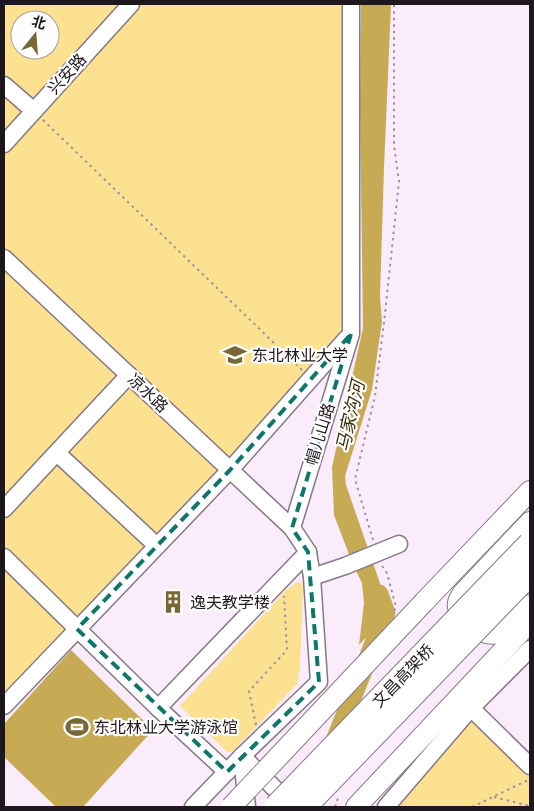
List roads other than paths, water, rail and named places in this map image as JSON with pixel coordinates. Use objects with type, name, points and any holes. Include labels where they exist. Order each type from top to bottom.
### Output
[{"type":"highway","name":"文昌高架桥","points":[[276,807],[530,544]]},
{"type":"highway","name":"文昌高架桥","points":[[304,807],[530,573]]},
{"type":"main road","points":[[231,807],[530,491]]},
{"type":"main road","points":[[530,522],[470,584],[458,600],[458,609],[466,620],[484,632],[498,633],[504,630],[530,605]]},
{"type":"main road","points":[[356,807],[530,622]]},
{"type":"street","name":"兴安路","points":[[4,144],[131,4]]},
{"type":"street","name":"帽儿山路","points":[[292,528],[351,334],[351,4]]},
{"type":"street","points":[[4,85],[34,111]]},
{"type":"street","name":"凉水路","points":[[4,258],[292,528]]},
{"type":"street","points":[[4,705],[230,470],[351,334]]},
{"type":"street","points":[[4,509],[129,375]]},
{"type":"street","points":[[57,453],[157,546]]},
{"type":"street","points":[[193,807],[242,756],[319,682],[312,577],[308,552],[292,528]]},
{"type":"street","points":[[312,577],[399,544]]},
{"type":"street","points":[[158,708],[308,552]]},
{"type":"street","points":[[4,558],[158,708],[227,772]]},
{"type":"street","points":[[386,807],[471,708],[530,649]]},
{"type":"street","points":[[471,708],[530,766]]},
{"type":"street","points":[[242,756],[247,807]]},
{"type":"street","points":[[242,756],[293,807]]},
{"type":"water","points":[[361,4],[391,4],[380,296],[382,322],[372,390],[345,476],[346,485],[390,612],[359,645],[364,603],[362,583],[334,515],[332,467],[363,328],[360,105]]},
{"type":"water","name":"东北林业大学游泳馆","points":[[71,650],[153,730],[83,807],[56,807],[4,757],[4,724]]},
{"type":"waterway","name":"马家沟河","points":[[334,743],[386,613],[379,594]]},
{"type":"place","name":"东北林业大学","points":[[235,355]]},
{"type":"place","name":"逸夫教学楼","points":[[173,602]]},
{"type":"place","name":"东北林业大学游泳馆","points":[[77,727]]}]
